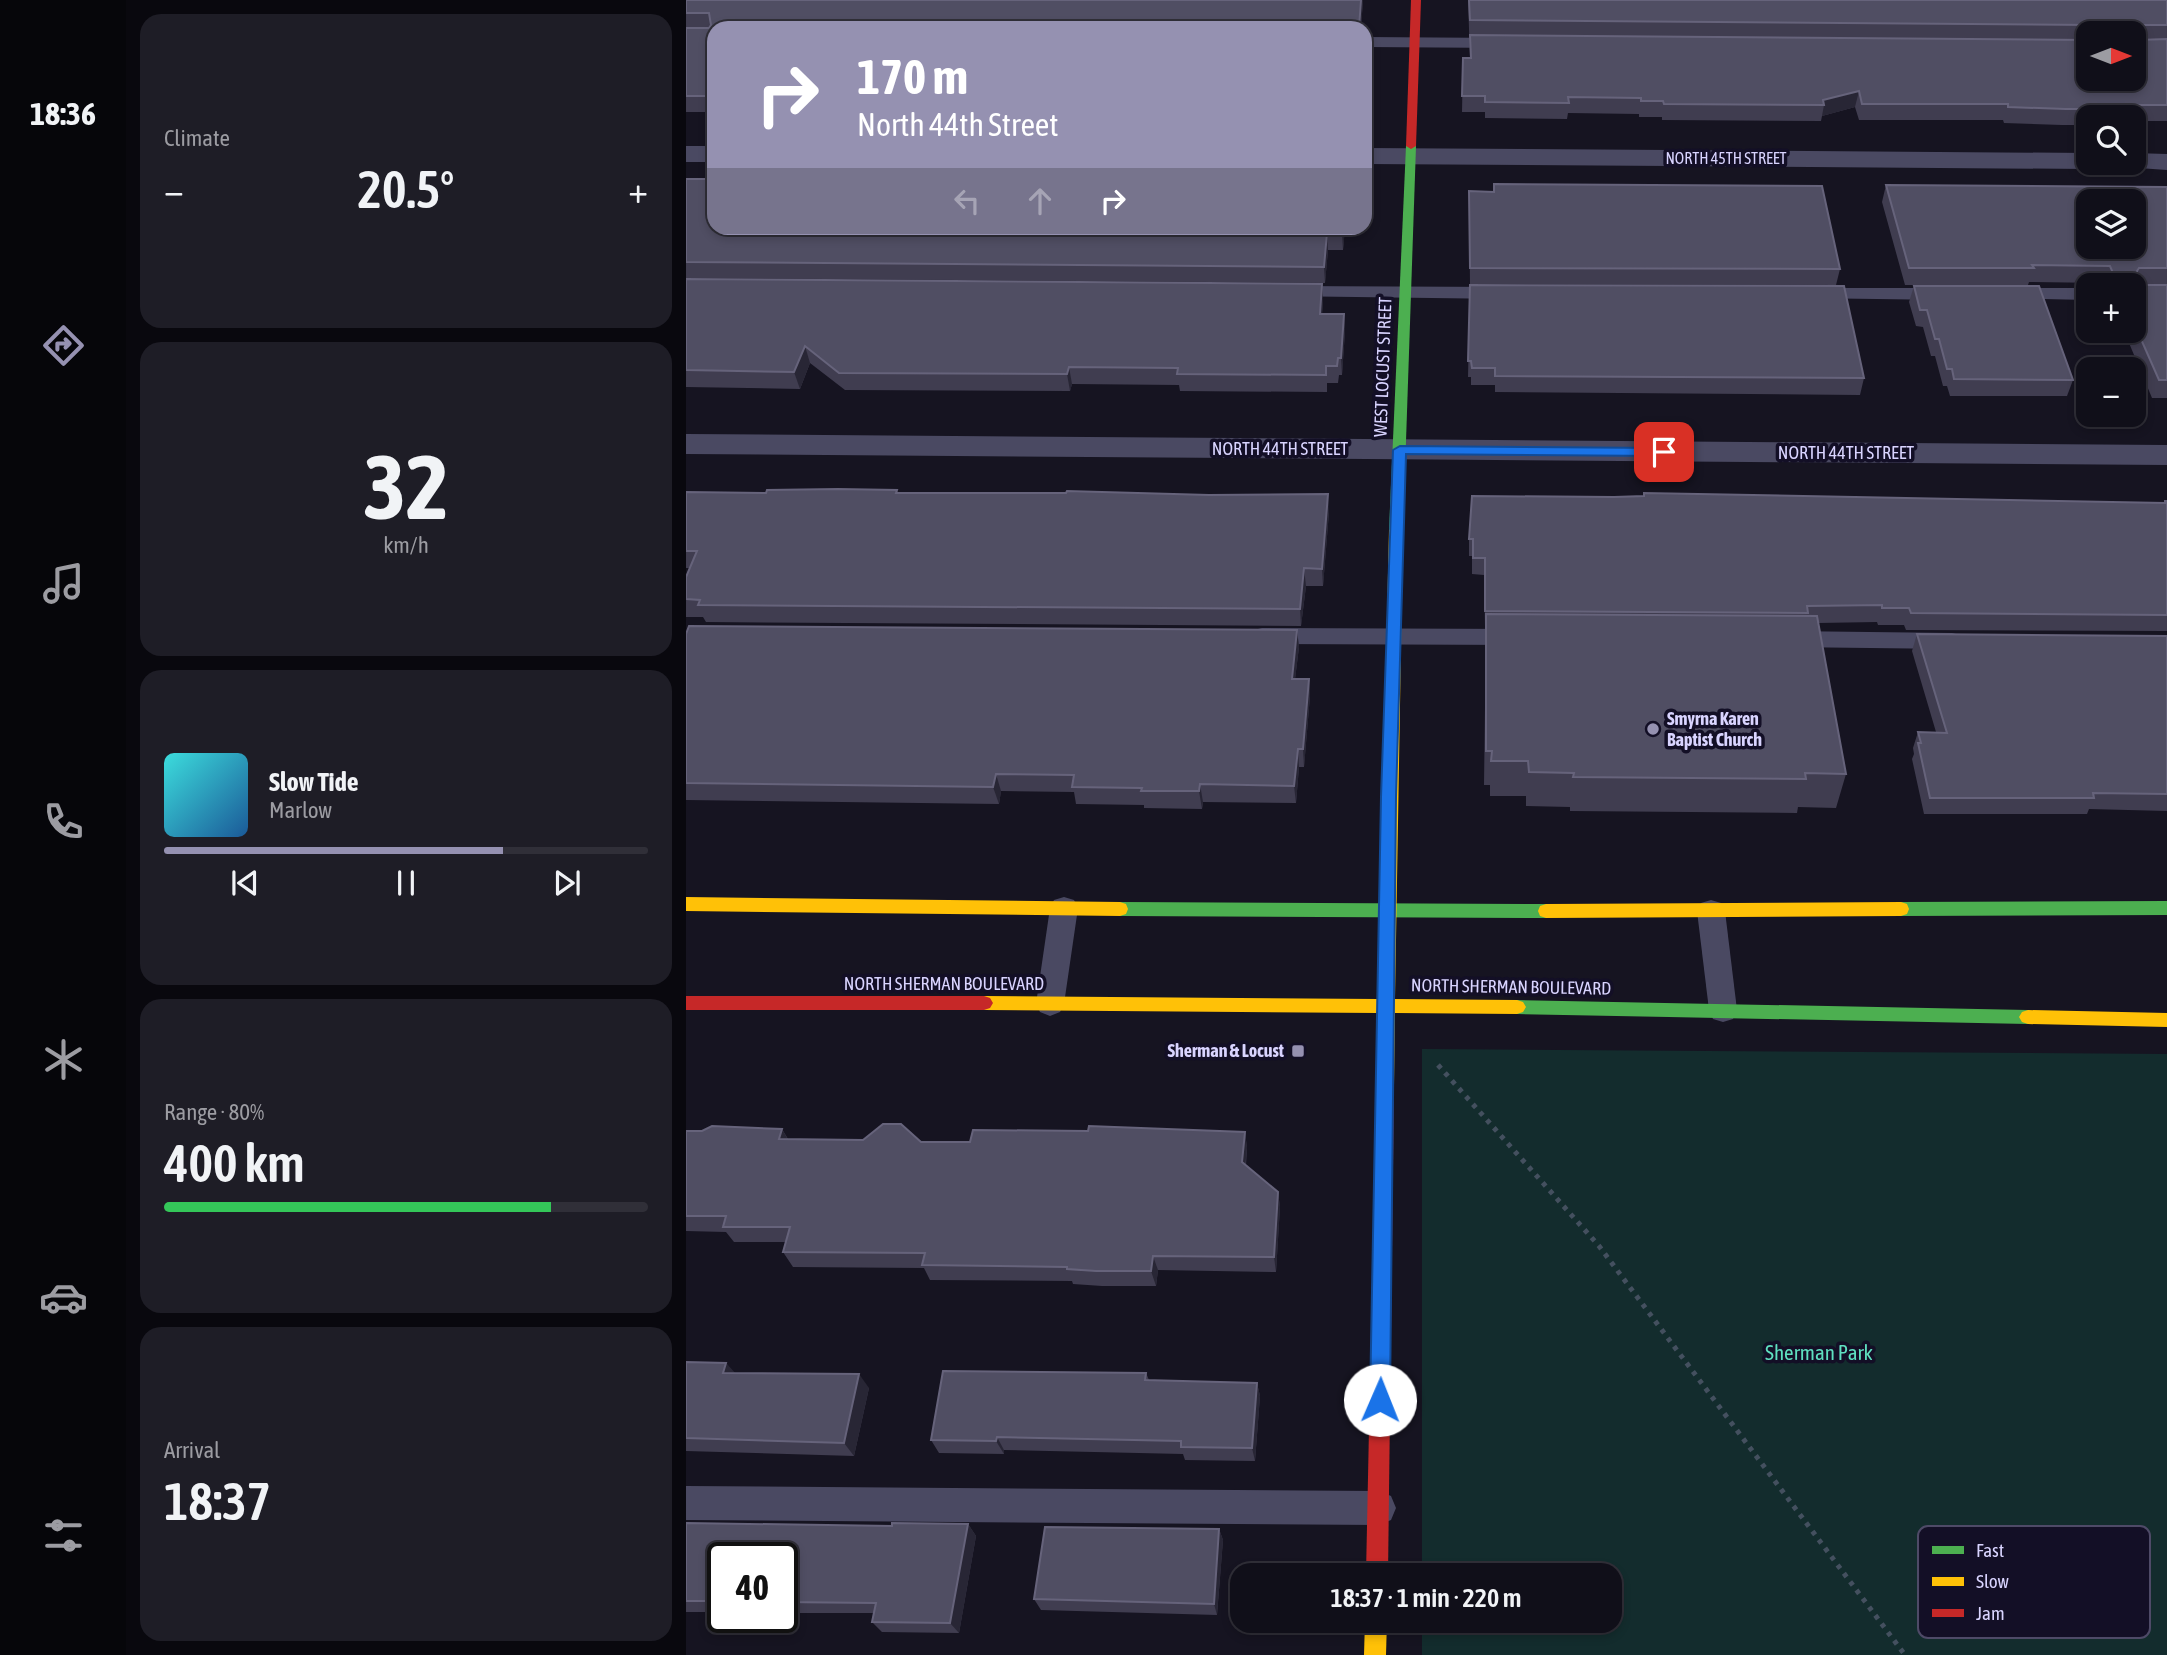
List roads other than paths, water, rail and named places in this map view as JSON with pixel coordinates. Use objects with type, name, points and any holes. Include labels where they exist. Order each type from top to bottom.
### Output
[{"type":"main road","name":"WEST LOCUST STREET","points":[[1377,1563],[1392,636],[1416,0]]},
{"type":"main road","points":[[686,904],[1387,912],[2167,908]]},
{"type":"main road","name":"NORTH SHERMAN BOULEVARD","points":[[686,1003],[1386,1003],[2167,1020]]},
{"type":"main road","points":[[1375,1655],[1376,1633]]},
{"type":"street","points":[[686,154],[707,154]]},
{"type":"street","name":"NORTH 45TH STREET","points":[[1372,156],[2076,161]]},
{"type":"street","points":[[2146,161],[2167,162]]},
{"type":"street","name":"NORTH 44TH STREET","points":[[686,444],[2167,455]]},
{"type":"lane","points":[[1372,42],[1527,43]]},
{"type":"lane","points":[[1269,292],[1529,293]]},
{"type":"lane","points":[[1794,294],[1962,294]]},
{"type":"lane","points":[[1990,294],[2076,294]]},
{"type":"lane","points":[[1237,636],[1538,638]]},
{"type":"lane","points":[[1762,639],[1971,641]]},
{"type":"lane","points":[[1050,1003],[1064,908]]},
{"type":"lane","points":[[1711,911],[1723,1010]]},
{"type":"lane","points":[[686,1503],[1379,1508]]},
{"type":"place","name":"Smyrna Karen Baptist Church","points":[[1653,729]]},
{"type":"place","name":"Sherman & Locust","points":[[1298,1051]]},
{"type":"park label","name":"Sherman Park","points":[[1819,1353]]}]
